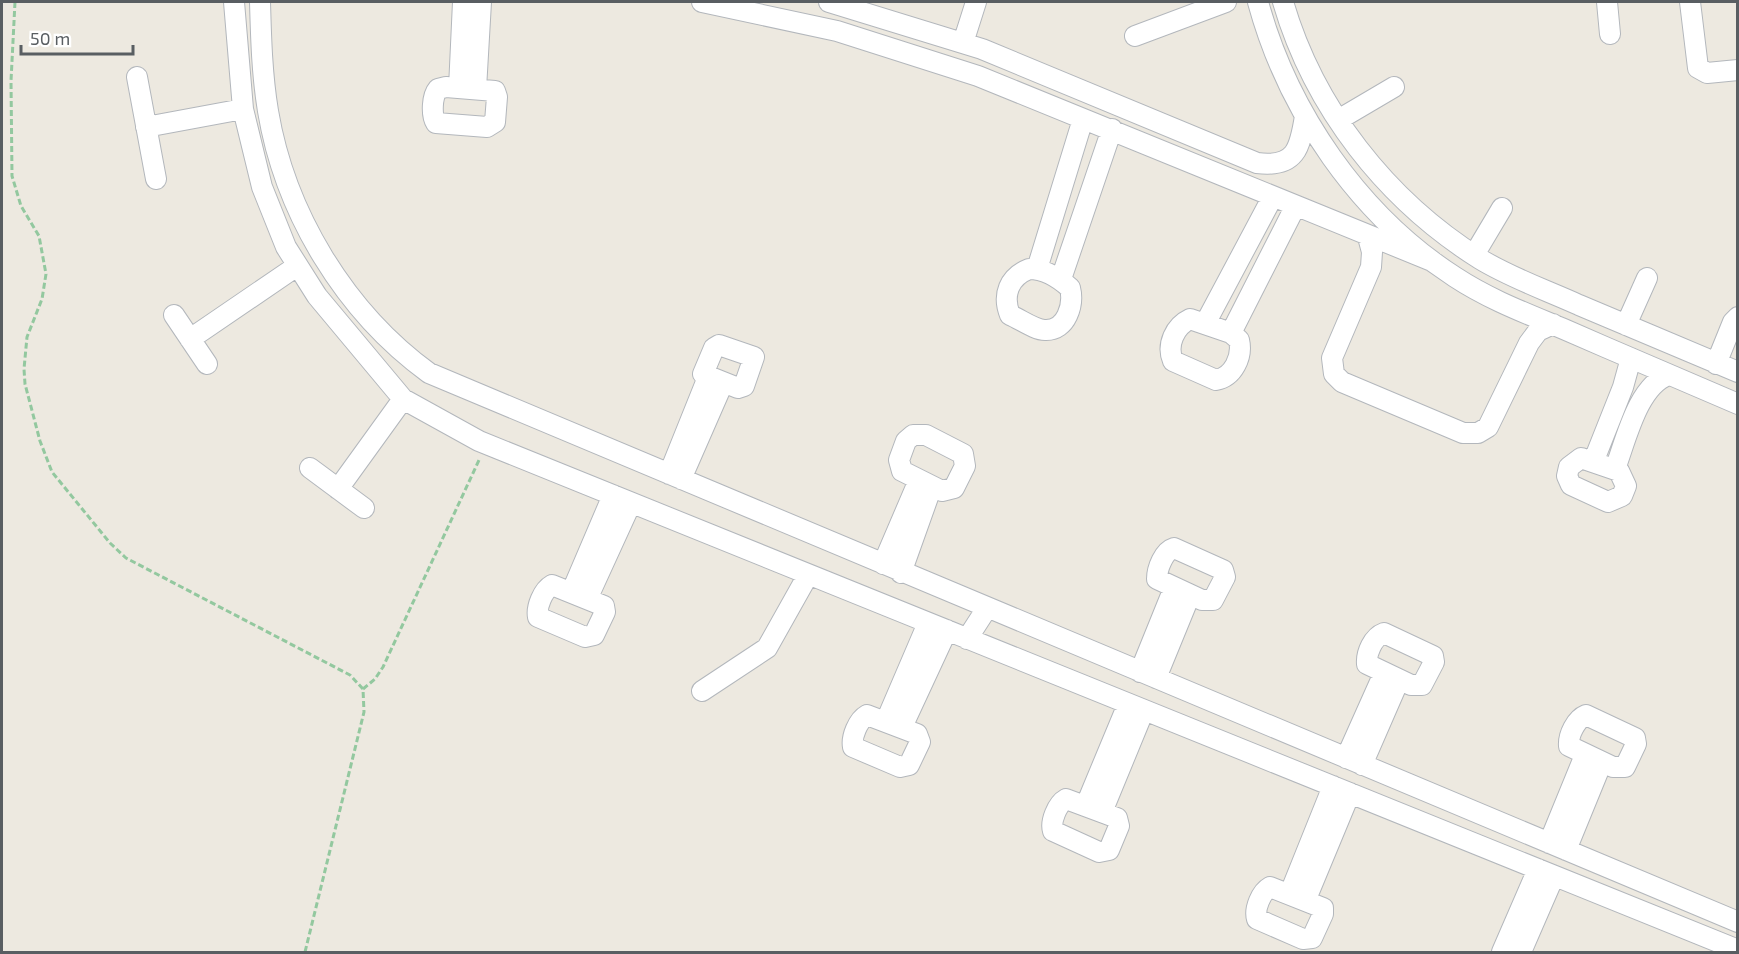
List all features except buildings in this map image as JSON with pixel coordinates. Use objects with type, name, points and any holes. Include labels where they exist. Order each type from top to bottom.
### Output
[{"type":"street","points":[[234,2],[243,109],[262,187],[274,221],[297,266],[335,319],[403,399],[479,441],[1737,950]]},
{"type":"street","points":[[261,2],[268,111],[285,176],[308,230],[334,273],[358,306],[401,353],[429,373],[1737,922]]},
{"type":"street","points":[[463,2],[468,88],[481,2]]},
{"type":"street","points":[[702,2],[765,14],[887,46],[1049,103],[1272,198],[1432,261]]},
{"type":"street","points":[[829,2],[963,43],[1056,79],[1257,164],[1278,164],[1295,153],[1300,144],[1305,116]]},
{"type":"street","points":[[963,43],[976,2]]},
{"type":"street","points":[[1135,36],[1226,2]]},
{"type":"street","points":[[1258,2],[1281,67],[1305,116],[1335,161],[1370,204],[1410,244],[1480,292],[1737,404]]},
{"type":"street","points":[[1283,2],[1310,72],[1338,120],[1359,150],[1398,194],[1437,229],[1474,255],[1506,273],[1737,372]]},
{"type":"street","points":[[1607,2],[1610,34]]},
{"type":"street","points":[[1690,2],[1698,68],[1707,73],[1737,70]]},
{"type":"street","points":[[137,77],[156,178]]},
{"type":"street","points":[[1049,103],[1056,79]]},
{"type":"street","points":[[1338,120],[1394,87]]},
{"type":"street","points":[[146,127],[243,109]]},
{"type":"street","points":[[1037,269],[1083,119]]},
{"type":"street","points":[[1061,279],[1112,129]]},
{"type":"street","points":[[262,187],[285,176]]},
{"type":"street","points":[[1206,322],[1272,198]]},
{"type":"street","points":[[1231,333],[1295,207]]},
{"type":"street","points":[[1474,255],[1502,208]]},
{"type":"street","points":[[1368,237],[1372,252],[1371,267],[1332,358],[1334,374],[1342,382],[1462,433],[1478,434],[1488,427],[1533,336],[1553,324]]},
{"type":"street","points":[[190,339],[297,266]]},
{"type":"street","points":[[1029,269],[1037,269],[1061,279],[1070,288],[1072,304],[1062,324],[1044,330],[1010,315],[1006,295],[1012,279],[1029,269]]},
{"type":"street","points":[[1626,325],[1647,278]]},
{"type":"street","points":[[174,315],[207,364]]},
{"type":"street","points":[[1716,364],[1737,317]]},
{"type":"street","points":[[1190,319],[1206,322],[1231,333],[1239,340],[1240,352],[1233,370],[1223,379],[1216,380],[1173,361],[1170,346],[1178,327],[1190,319]]},
{"type":"street","points":[[1594,460],[1623,387],[1631,358]]},
{"type":"street","points":[[1615,469],[1644,395],[1659,378],[1669,375]]},
{"type":"street","points":[[675,477],[716,380]]},
{"type":"street","points":[[338,489],[403,399]]},
{"type":"street","points":[[1581,458],[1594,460],[1623,475],[1626,486],[1618,499],[1602,500],[1575,488],[1567,476],[1569,467],[1581,458]]},
{"type":"street","points":[[310,468],[364,508]]},
{"type":"street","points":[[883,564],[925,483],[901,573]]},
{"type":"street","points":[[580,594],[622,499]]},
{"type":"street","points":[[702,691],[767,648],[808,574]]},
{"type":"street","points":[[1148,675],[1182,591]]},
{"type":"street","points":[[967,639],[987,608]]},
{"type":"street","points":[[894,724],[938,627]]},
{"type":"street","points":[[1354,761],[1392,677]]},
{"type":"street","points":[[1206,735],[1220,705]]},
{"type":"street","points":[[1094,809],[1136,707]]},
{"type":"street","points":[[1557,847],[1594,759]]},
{"type":"street","points":[[1298,896],[1341,790]]},
{"type":"street","points":[[1502,952],[1546,873]]},
{"type":"street","points":[[1521,952],[1546,873]]},
{"type":"street","points":[[1612,900],[1625,875]]},
{"type":"path","points":[[15,2],[11,81],[12,176],[21,206],[39,236],[46,274],[42,299],[27,337],[24,369],[40,441],[52,472],[110,543],[126,558],[350,675],[363,688],[364,712],[305,952]]},
{"type":"path","points":[[363,688],[375,680],[383,668],[479,459]]}]
